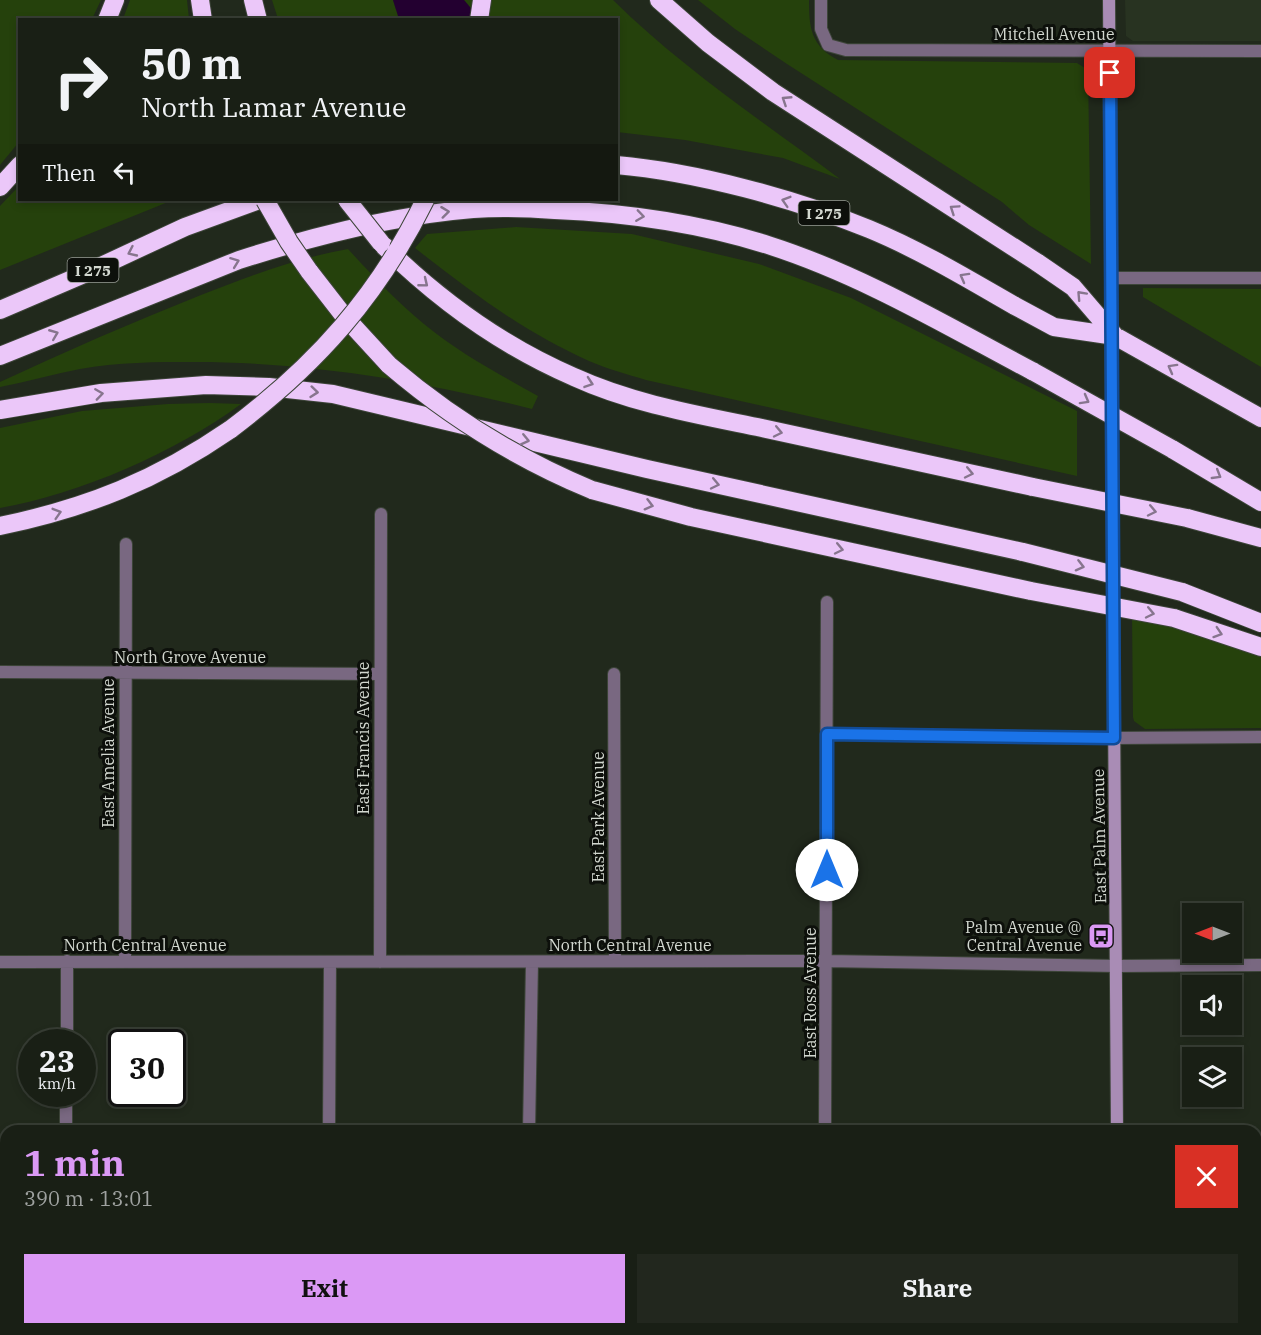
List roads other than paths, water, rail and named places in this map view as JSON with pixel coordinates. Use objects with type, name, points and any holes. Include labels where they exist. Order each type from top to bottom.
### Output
[{"type":"highway","points":[[108,18],[115,0]]},
{"type":"highway","points":[[200,0],[203,18]]},
{"type":"highway","points":[[253,0],[258,18]]},
{"type":"highway","points":[[479,18],[482,0]]},
{"type":"highway","points":[[658,0],[708,43],[773,92],[1073,287],[1115,336]]},
{"type":"highway","name":"I 275","points":[[618,165],[758,192],[815,209],[870,230],[915,250],[1054,327],[1115,336],[1261,418]]},
{"type":"highway","points":[[0,187],[18,167]]},
{"type":"highway","name":"I 275","points":[[0,310],[185,227],[256,201]]},
{"type":"highway","points":[[266,201],[309,271],[344,316],[389,365],[423,393],[494,442],[552,474],[592,490],[691,517],[1031,591],[1174,618],[1261,647]]},
{"type":"highway","points":[[348,201],[381,243],[410,272],[467,318],[505,343],[576,379],[662,406],[1033,487],[1187,518],[1261,538]]},
{"type":"highway","points":[[0,526],[43,517],[89,503],[136,484],[205,447],[265,403],[300,373],[365,299],[401,246],[424,201]]},
{"type":"highway","name":"I 275","points":[[0,356],[239,260],[276,248],[437,213],[474,209],[522,208],[619,213],[665,220],[769,246],[866,284],[1173,448],[1261,502]]},
{"type":"highway","points":[[0,410],[101,393],[196,386],[269,387],[333,394],[647,469],[1023,552],[1182,592],[1261,623]]},
{"type":"street","name":"Mitchell Avenue","points":[[820,0],[821,29],[828,45],[846,50],[1261,51]]},
{"type":"street","name":"East Palm Avenue","points":[[1109,0],[1117,1125]]},
{"type":"street","points":[[1112,278],[1261,278]]},
{"type":"street","name":"East Francis Avenue","points":[[380,962],[381,514]]},
{"type":"street","name":"East Amelia Avenue","points":[[125,961],[126,544]]},
{"type":"street","name":"East Ross Avenue","points":[[825,1125],[826,603]]},
{"type":"street","name":"North Grove Avenue","points":[[0,672],[380,674]]},
{"type":"street","name":"East Park Avenue","points":[[614,674],[615,962]]},
{"type":"street","points":[[827,734],[1114,738],[1261,737]]},
{"type":"street","name":"North Central Avenue","points":[[0,962],[826,961],[1117,966],[1261,965]]},
{"type":"street","points":[[67,962],[67,1029]]},
{"type":"street","points":[[329,1125],[330,962]]},
{"type":"street","points":[[529,1125],[532,962]]},
{"type":"street","points":[[66,1107],[66,1125]]},
{"type":"place","name":"Palm Avenue @ Central Avenue","points":[[1101,936]]}]
